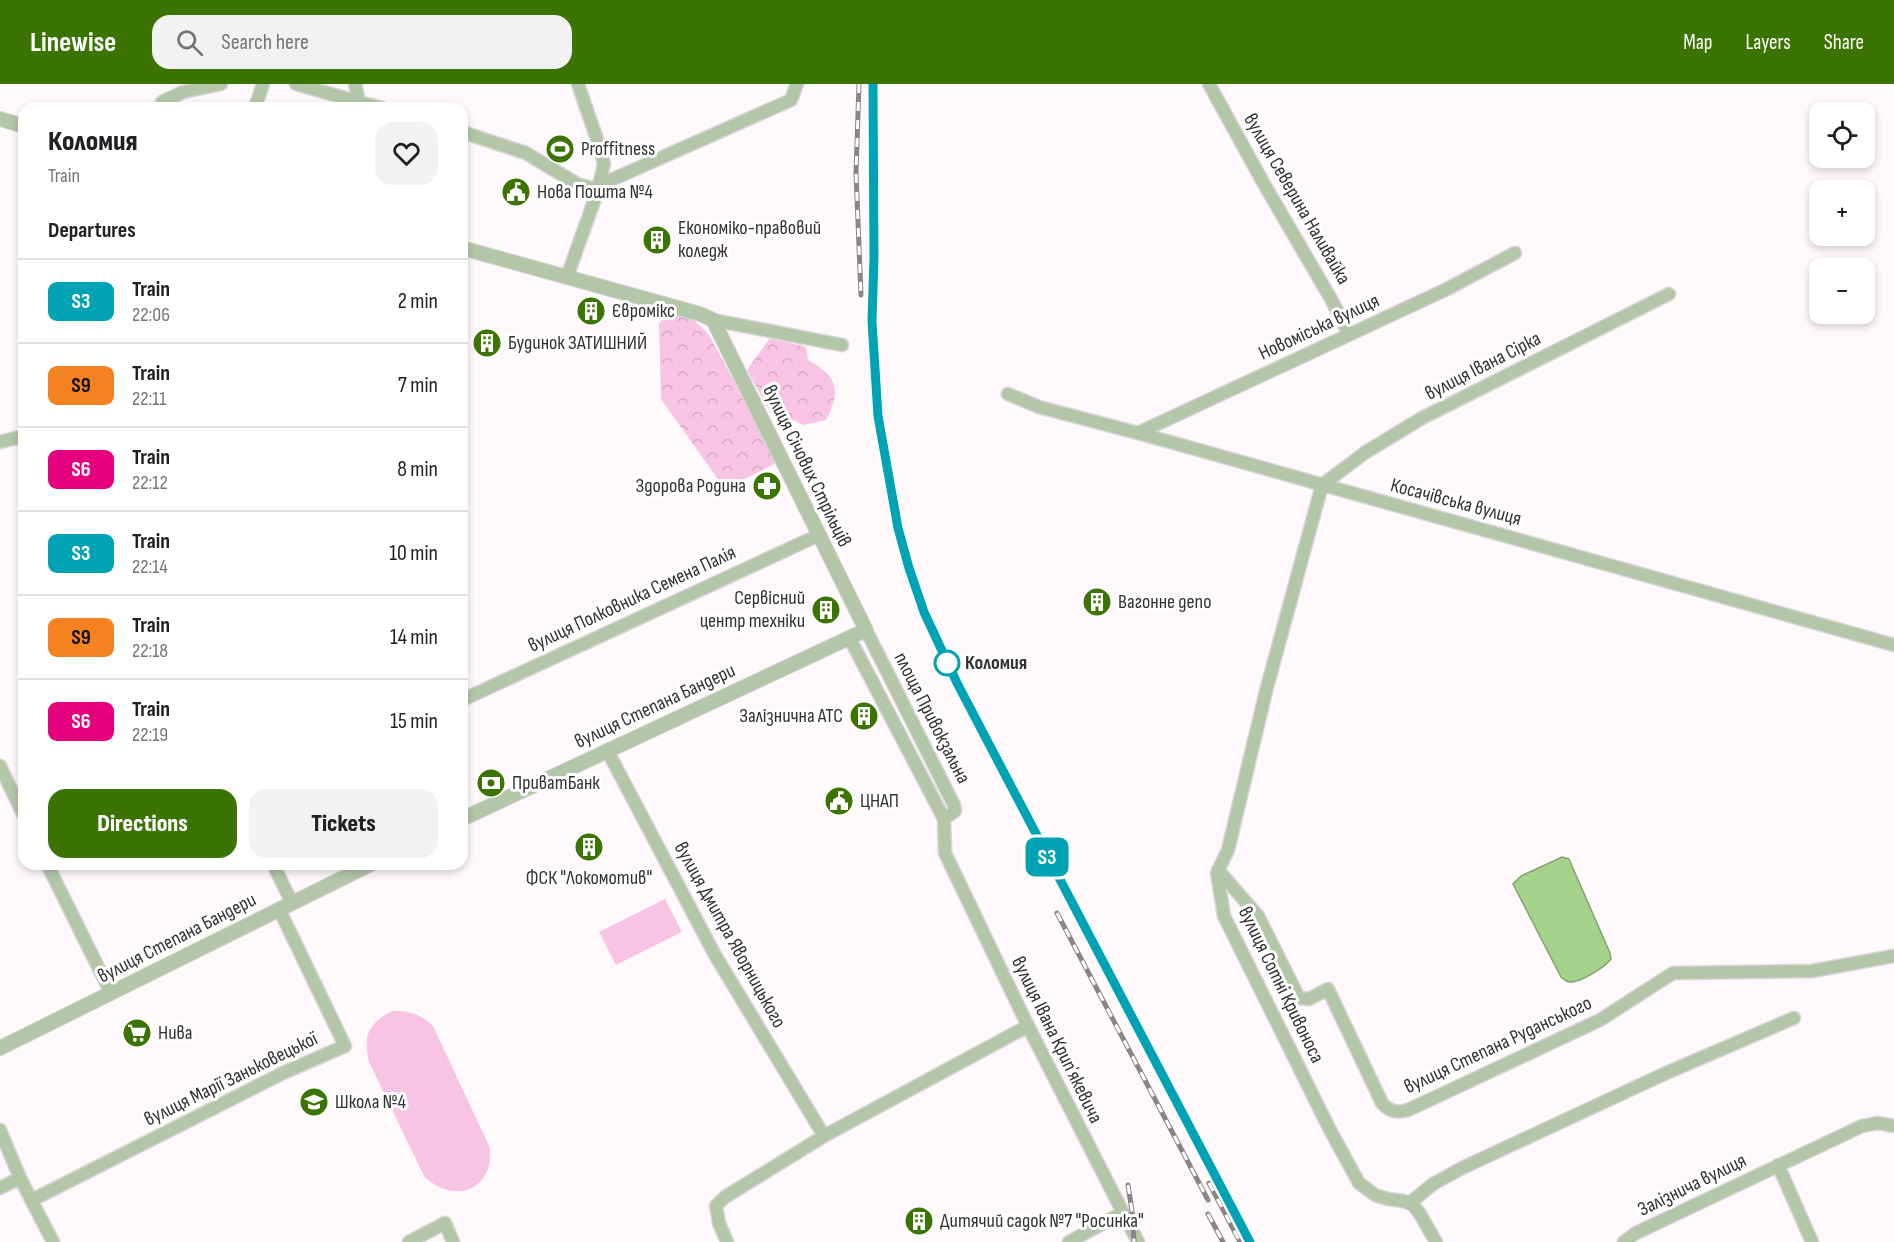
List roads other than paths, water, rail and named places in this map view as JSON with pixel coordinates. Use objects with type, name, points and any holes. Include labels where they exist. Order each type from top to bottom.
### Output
[{"type":"street","points":[[162,102],[183,92],[221,84]]},
{"type":"street","points":[[257,102],[263,84]]},
{"type":"street","points":[[296,84],[359,102],[355,84]]},
{"type":"street","points":[[567,276],[598,190],[604,162],[578,84]]},
{"type":"street","points":[[598,190],[611,180],[791,100],[797,84]]},
{"type":"street","name":"вулиця Северина Наливайка","points":[[1209,84],[1331,299],[1348,334]]},
{"type":"street","points":[[0,119],[18,124]]},
{"type":"street","points":[[468,134],[526,153],[577,184],[598,190]]},
{"type":"street","points":[[468,250],[700,314],[713,320],[842,345]]},
{"type":"street","name":"Новоміська вулиця","points":[[1138,433],[1445,290],[1515,253]]},
{"type":"street","name":"вулиця Івана Сірка","points":[[1322,485],[1366,452],[1414,423],[1669,294]]},
{"type":"street","name":"вулиця Січових Стрільців","points":[[713,320],[866,630]]},
{"type":"street","name":"Косачівська вулиця","points":[[1008,394],[1039,407],[1894,645]]},
{"type":"street","points":[[0,442],[18,438]]},
{"type":"street","name":"вулиця Сотні Кривоноса","points":[[1322,485],[1266,691],[1228,850],[1218,870],[1221,902],[1226,921],[1355,1176],[1363,1188],[1375,1195],[1410,1203]]},
{"type":"street","name":"вулиця Полковника Семена Палія","points":[[468,697],[819,536]]},
{"type":"street","name":"вулиця Степана Бандери","points":[[468,816],[866,630]]},
{"type":"street","name":"площа Привокзальна","points":[[866,630],[954,805],[955,812],[944,819]]},
{"type":"street","name":"площа Привокзальна","points":[[849,637],[944,819],[945,853]]},
{"type":"street","name":"вулиця Дмитра Яворницького","points":[[607,750],[715,956],[824,1136]]},
{"type":"street","points":[[0,766],[18,804]]},
{"type":"street","name":"вулиця Івана Крипʼякевича","points":[[945,853],[1028,1026],[1138,1242]]},
{"type":"street","points":[[50,870],[111,993]]},
{"type":"street","points":[[276,870],[292,903]]},
{"type":"street","name":"вулиця Степана Бандери","points":[[0,1048],[359,870]]},
{"type":"street","name":"вулиця Степана Руданського","points":[[1218,870],[1258,916],[1299,998],[1309,999],[1328,989],[1382,1103],[1388,1109],[1398,1112],[1408,1110],[1600,1020],[1673,973],[1812,971],[1894,956]]},
{"type":"street","name":"вулиця Марії Заньковецької","points":[[32,1200],[283,1073],[345,1046],[279,909]]},
{"type":"street","points":[[1436,1242],[1420,1214],[1410,1203],[1433,1184],[1462,1168],[1664,1074],[1794,1018]]},
{"type":"street","points":[[727,1242],[719,1223],[716,1206],[725,1197],[824,1136],[1028,1026]]},
{"type":"street","name":"Залізнича вулиця","points":[[1624,1242],[1636,1233],[1862,1126],[1878,1123],[1894,1126]]},
{"type":"street","points":[[0,1130],[20,1178],[53,1242]]},
{"type":"street","name":"Залізнича вулиця","points":[[1778,1165],[1812,1242]]},
{"type":"street","points":[[0,1188],[20,1178]]},
{"type":"street","points":[[1069,1242],[1122,1213]]},
{"type":"street","points":[[409,1242],[445,1223],[453,1242]]},
{"type":"railway","points":[[859,84],[856,173],[861,295]]},
{"type":"railway","points":[[873,84],[872,321],[878,416],[898,528],[909,568],[924,612],[947,663],[1250,1242]]},
{"type":"railway","points":[[1057,913],[1208,1200]]},
{"type":"railway","points":[[1209,1183],[1240,1242]]},
{"type":"railway","points":[[1128,1185],[1134,1242]]},
{"type":"railway","points":[[1208,1214],[1223,1242]]},
{"type":"train","name":"S3","points":[[873,84],[872,321],[874,380],[883,447],[898,528],[909,568],[924,612],[957,683],[1250,1242]]},
{"type":"place","name":"Proffitness","points":[[560,149]]},
{"type":"place","name":"Нова Пошта №4","points":[[516,192]]},
{"type":"place","name":"Економіко-правовий коледж","points":[[657,240]]},
{"type":"place","name":"Євромікс","points":[[591,311]]},
{"type":"place","name":"Будинок ЗАТИШНИЙ","points":[[487,343]]},
{"type":"place","name":"Здорова Родина","points":[[767,486]]},
{"type":"place","name":"Вагонне депо","points":[[1097,602]]},
{"type":"place","name":"Сервісний центр техніки","points":[[826,610]]},
{"type":"place","name":"Коломия","points":[[947,663]]},
{"type":"place","name":"Залізнична АТС","points":[[864,716]]},
{"type":"place","name":"ПриватБанк","points":[[491,783]]},
{"type":"place","name":"ЦНАП","points":[[839,801]]},
{"type":"place","name":"ФСК \"Локомотив\"","points":[[589,847]]},
{"type":"place","name":"Нива","points":[[137,1033]]},
{"type":"place","name":"Школа №4","points":[[314,1102]]},
{"type":"place","name":"Дитячий садок №7 \"Росинка\"","points":[[919,1221]]}]
